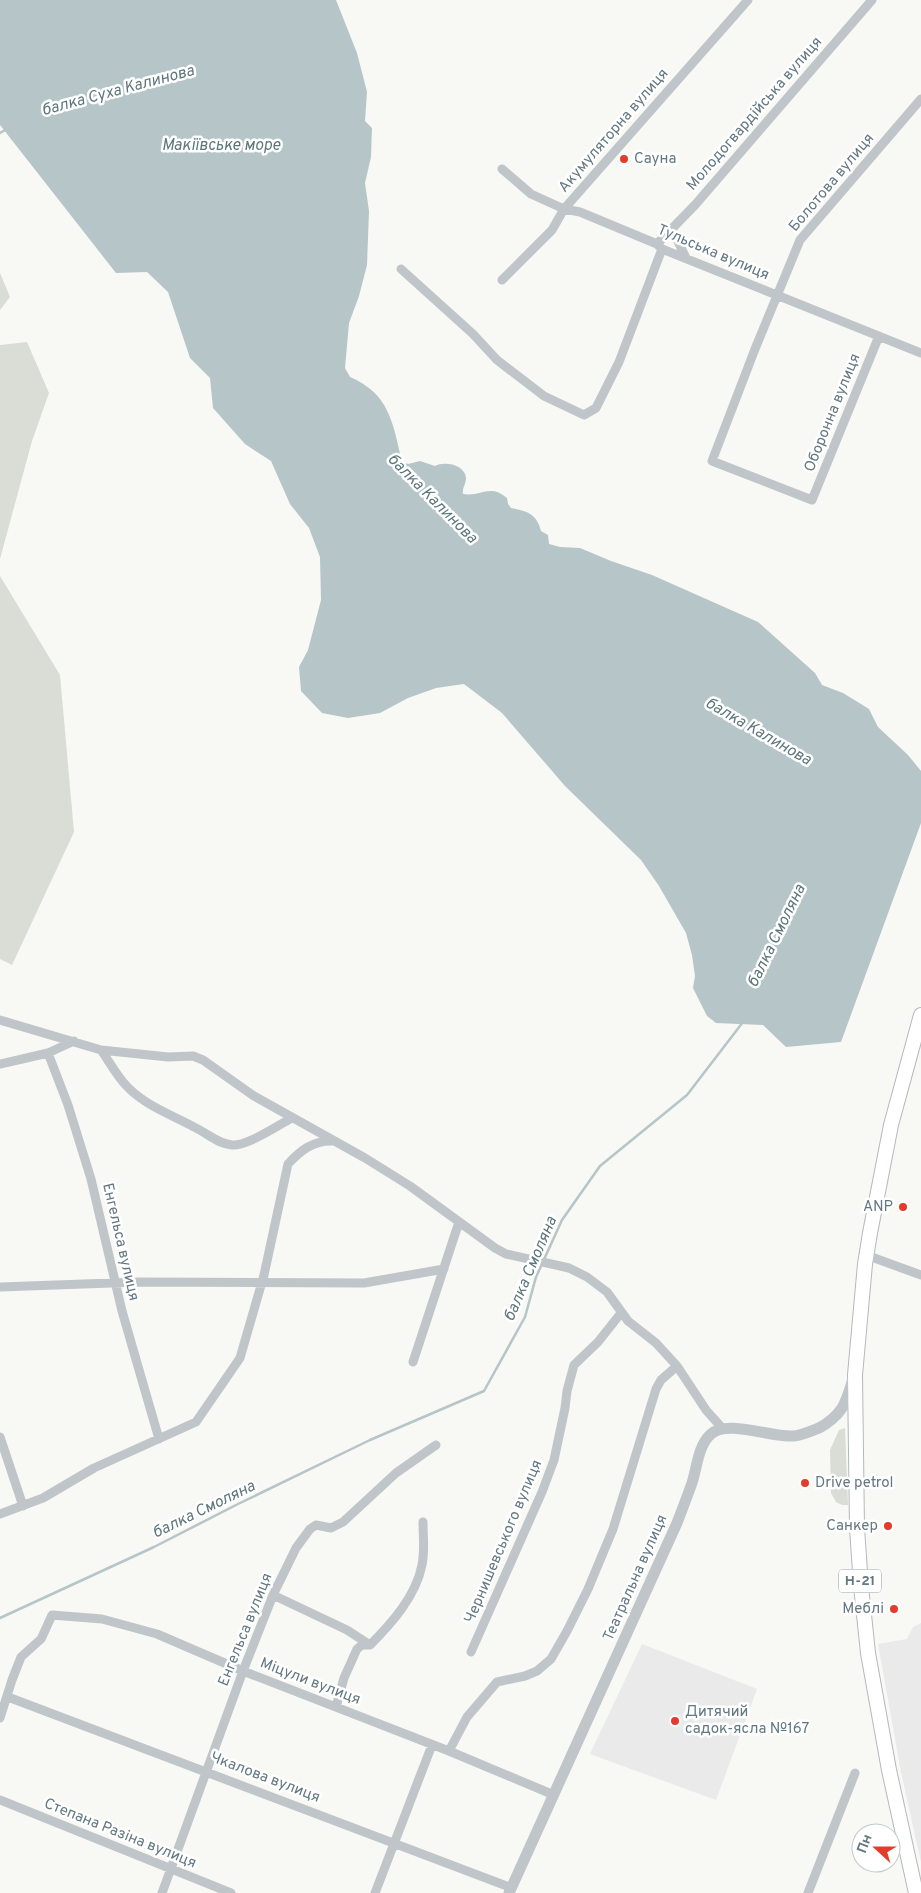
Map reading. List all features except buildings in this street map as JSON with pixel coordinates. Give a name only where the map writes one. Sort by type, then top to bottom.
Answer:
[{"type":"main road","name":"Н-21","points":[[916,1893],[889,1770],[868,1653],[857,1528],[855,1375],[866,1255],[891,1125],[921,1015]]},
{"type":"street","name":"Акумуляторна вулиця","points":[[502,280],[552,230],[564,209],[748,0]]},
{"type":"street","name":"Молодогвардійська вулиця","points":[[401,269],[472,334],[497,360],[544,396],[584,415],[596,408],[619,362],[660,246],[672,229],[872,0]]},
{"type":"street","name":"Болотова вулиця","points":[[812,500],[712,461],[800,240],[921,99]]},
{"type":"street","name":"Тульська вулиця","points":[[502,169],[531,194],[564,209],[580,212],[686,258],[921,353]]},
{"type":"street","points":[[672,229],[686,258]]},
{"type":"street","name":"Оборонна вулиця","points":[[812,500],[879,336]]},
{"type":"street","points":[[0,1020],[101,1050],[168,1057],[193,1056],[203,1060],[254,1096],[410,1186],[501,1252],[553,1263],[587,1277],[607,1292],[628,1321],[656,1343],[677,1366],[706,1410],[723,1429],[730,1428],[794,1436],[807,1433],[826,1424],[842,1408],[855,1375]]},
{"type":"street","points":[[0,1064],[48,1053],[74,1041]]},
{"type":"street","points":[[101,1050],[123,1082],[137,1094],[162,1112],[196,1128],[210,1137],[224,1142],[233,1145],[244,1143],[292,1118]]},
{"type":"street","name":"Енгельса вулиця","points":[[48,1053],[68,1105],[91,1179],[122,1311],[159,1439]]},
{"type":"street","points":[[0,1514],[43,1498],[94,1468],[196,1422],[240,1358],[261,1283],[288,1164],[298,1153],[311,1144],[333,1141]]},
{"type":"street","points":[[413,1362],[459,1222]]},
{"type":"street","points":[[866,1255],[921,1275]]},
{"type":"street","points":[[0,1287],[115,1283],[364,1283],[444,1269]]},
{"type":"street","name":"Чернишевського вулиця","points":[[472,1652],[542,1492],[554,1460],[574,1365],[598,1342],[622,1313]]},
{"type":"street","points":[[449,1751],[467,1717],[497,1682],[525,1676],[537,1671],[551,1658],[563,1638],[588,1589],[613,1529],[656,1389],[661,1380],[677,1366]]},
{"type":"street","name":"Театральна вулиця","points":[[510,1890],[677,1523],[702,1449],[711,1434],[723,1429]]},
{"type":"street","points":[[0,1437],[23,1506]]},
{"type":"street","name":"Енгельса вулиця","points":[[162,1893],[243,1671],[273,1595],[296,1548],[310,1529],[316,1525],[331,1528],[343,1522],[396,1473],[436,1445]]},
{"type":"street","points":[[336,1707],[344,1678],[357,1648],[370,1645],[403,1607],[415,1588],[423,1562],[423,1522]]},
{"type":"street","points":[[273,1595],[347,1630],[370,1645]]},
{"type":"street","name":"Міцули вулиця","points":[[8,1696],[21,1657],[41,1639],[52,1616],[102,1619],[157,1634],[243,1671],[449,1751],[554,1795]]},
{"type":"street","points":[[0,1718],[8,1696]]},
{"type":"street","name":"Чкалова вулиця","points":[[8,1696],[394,1842],[510,1890]]},
{"type":"street","points":[[374,1893],[432,1745]]},
{"type":"street","points":[[808,1893],[855,1773]]},
{"type":"street","name":"Степана Разіна вулиця","points":[[0,1800],[231,1893]]},
{"type":"shaded area","points":[[0,273],[10,297],[0,310]]},
{"type":"shaded area","points":[[27,342],[49,393],[32,441],[0,559],[0,345]]},
{"type":"shaded area","points":[[0,576],[60,675],[74,832],[12,965],[0,959]]},
{"type":"shaded area","points":[[845,1428],[848,1505],[842,1505],[836,1502],[831,1493],[830,1450],[839,1430]]},
{"type":"shaded area","points":[[921,1623],[921,1862],[901,1772],[878,1644],[907,1639],[913,1627]]},
{"type":"shaded area","name":"Дитячий садок-ясла №167","points":[[642,1644],[757,1689],[716,1800],[590,1754]]},
{"type":"water","name":"Макіївське море","points":[[0,0],[336,0],[357,53],[367,92],[365,121],[372,128],[371,157],[365,183],[369,211],[367,265],[359,296],[349,323],[345,368],[350,377],[374,392],[382,401],[396,435],[402,462],[408,464],[420,461],[435,466],[444,464],[454,465],[465,473],[463,494],[495,491],[501,494],[507,498],[511,508],[522,510],[534,517],[541,531],[548,535],[549,544],[560,547],[580,548],[652,575],[758,622],[815,673],[822,685],[843,693],[869,709],[878,727],[908,755],[921,771],[921,823],[841,1042],[786,1047],[763,1025],[716,1023],[707,1016],[693,988],[695,976],[686,933],[659,886],[641,860],[565,786],[502,713],[464,684],[436,688],[408,698],[380,713],[348,718],[322,713],[301,691],[299,667],[308,650],[321,600],[320,557],[309,528],[290,504],[271,461],[245,444],[213,408],[210,378],[190,358],[168,292],[147,272],[116,273],[0,125]]},
{"type":"waterway","name":"балка Суха Калинова","points":[[0,133],[7,129]]},
{"type":"waterway","name":"балка Смоляна","points":[[0,1618],[154,1547],[370,1440],[484,1391],[525,1317],[536,1277],[562,1220],[600,1166],[687,1095],[743,1022]]},
{"type":"place","name":"Сауна","points":[[624,159]]},
{"type":"place","name":"ANP","points":[[903,1207]]},
{"type":"place","name":"Drive petrol","points":[[805,1483]]},
{"type":"place","name":"Санкер","points":[[888,1526]]},
{"type":"place","name":"Меблі","points":[[894,1609]]},
{"type":"place","name":"Дитячий садок-ясла №167","points":[[675,1721]]},
{"type":"water label","name":"балка Калинова","points":[[432,499]]},
{"type":"water label","name":"балка Калинова","points":[[758,732]]}]
